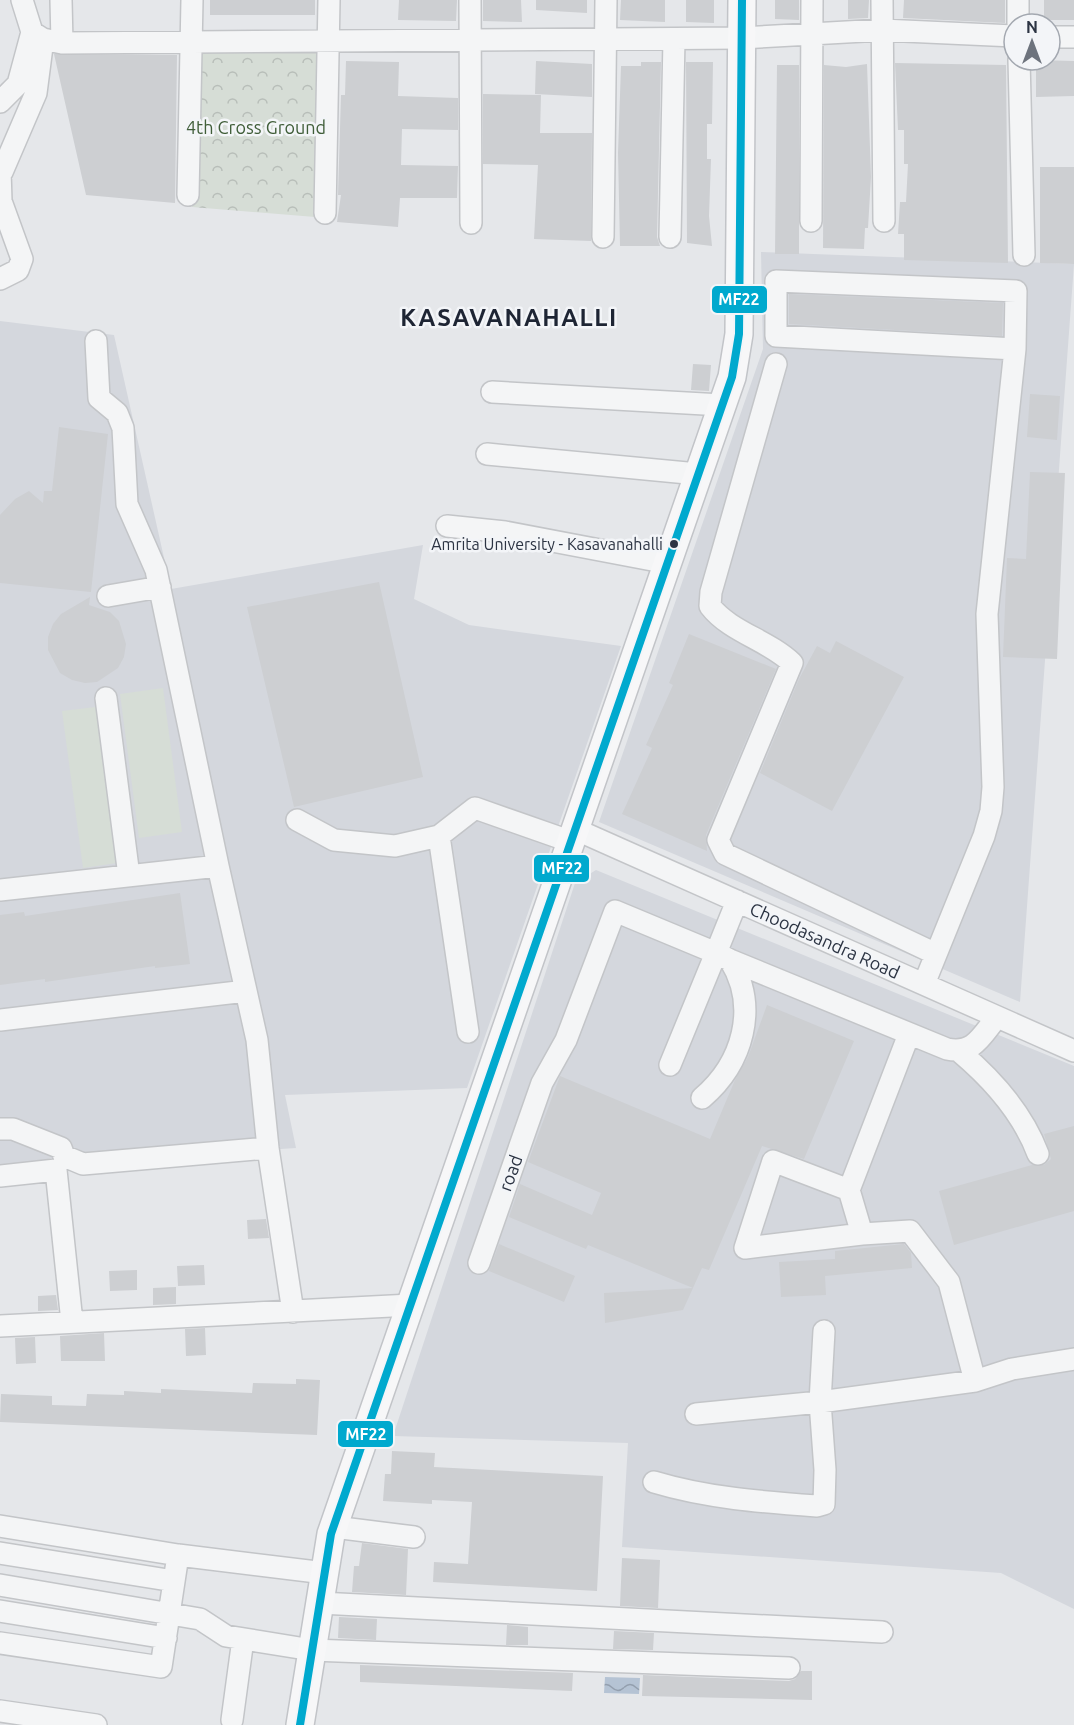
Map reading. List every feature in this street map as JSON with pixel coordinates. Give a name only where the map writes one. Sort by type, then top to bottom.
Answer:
[{"type":"main road","points":[[300,1725],[334,1527],[732,377],[739,334],[742,0]]},
{"type":"street","points":[[0,279],[18,270],[22,259],[1,201],[1,171],[36,93],[46,38],[22,0]]},
{"type":"street","points":[[0,102],[18,84],[46,38],[61,0]]},
{"type":"street","points":[[188,195],[192,0]]},
{"type":"street","points":[[325,213],[329,0]]},
{"type":"street","points":[[470,0],[471,223]]},
{"type":"street","points":[[603,237],[606,0]]},
{"type":"street","points":[[812,0],[812,221]]},
{"type":"street","points":[[882,0],[884,221]]},
{"type":"street","points":[[46,38],[191,42],[674,39],[741,38],[882,30],[1002,35]]},
{"type":"street","points":[[670,237],[674,39]]},
{"type":"street","points":[[1019,72],[1024,255]]},
{"type":"street","points":[[924,984],[984,836],[991,811],[993,787],[987,614],[1015,349],[1016,291],[776,281],[776,336],[1015,349]]},
{"type":"street","points":[[96,340],[99,398],[112,409],[120,420],[126,504],[149,550],[160,587],[257,1040],[268,1148],[293,1312]]},
{"type":"street","points":[[776,364],[711,592],[710,606],[717,616],[782,652],[792,663],[718,840],[725,854],[936,954]]},
{"type":"street","points":[[492,392],[722,405]]},
{"type":"street","points":[[487,454],[698,474]]},
{"type":"street","points":[[447,526],[505,532],[668,563]]},
{"type":"street","points":[[108,596],[160,587]]},
{"type":"street","points":[[106,698],[129,876]]},
{"type":"street","name":"Choodasandra Road","points":[[439,836],[475,808],[575,836],[737,901],[1074,1051]]},
{"type":"street","points":[[297,820],[334,840],[395,846],[439,836],[468,1032]]},
{"type":"street","points":[[0,890],[218,866]]},
{"type":"street","points":[[670,1065],[723,956],[737,901]]},
{"type":"street","name":"road","points":[[478,1263],[542,1083],[566,1040],[615,911],[723,956]]},
{"type":"street","points":[[723,956],[909,1034],[960,1052],[992,1081],[1006,1099],[1033,1139],[1038,1154]]},
{"type":"street","points":[[702,1098],[713,1088],[733,1059],[745,1020],[745,995],[723,956]]},
{"type":"street","points":[[0,1020],[246,991]]},
{"type":"street","points":[[960,1052],[972,1047],[997,1017]]},
{"type":"street","points":[[862,1234],[849,1190],[909,1034]]},
{"type":"street","points":[[0,1129],[13,1129],[61,1148],[64,1156],[83,1164],[268,1148]]},
{"type":"street","points":[[849,1190],[773,1161],[745,1248],[862,1234],[910,1231],[949,1282],[975,1381]]},
{"type":"street","points":[[0,1176],[56,1170],[72,1322]]},
{"type":"street","points":[[0,1326],[411,1305]]},
{"type":"street","points":[[654,1482],[683,1490],[756,1502],[817,1506],[824,1504],[825,1470],[820,1402],[824,1331]]},
{"type":"street","points":[[696,1414],[820,1402],[975,1381],[1012,1369],[1074,1359]]},
{"type":"street","points":[[0,1526],[178,1555],[325,1573]]},
{"type":"street","points":[[334,1527],[414,1537]]},
{"type":"street","points":[[31,1648],[46,1534]]},
{"type":"street","points":[[96,1657],[112,1544]]},
{"type":"street","points":[[0,1553],[174,1581]]},
{"type":"street","points":[[0,1643],[161,1667],[178,1555]]},
{"type":"street","points":[[0,1585],[200,1619],[226,1636],[312,1650],[789,1668]]},
{"type":"street","points":[[320,1603],[882,1632]]},
{"type":"street","points":[[0,1611],[166,1638]]},
{"type":"street","points":[[232,1720],[243,1639]]},
{"type":"street","points":[[0,1711],[96,1725]]},
{"type":"shaded area","points":[[761,252],[1074,264],[1020,1002],[599,822],[763,349]]},
{"type":"shaded area","points":[[0,321],[114,335],[171,589],[423,545],[414,599],[469,625],[621,646],[467,1088],[285,1095],[296,1148],[0,1167]]},
{"type":"shaded area","points":[[596,870],[1074,1066],[1074,1609],[1001,1573],[622,1547],[628,1443],[393,1436],[575,883]]},
{"type":"green space","name":"4th Cross Ground","points":[[196,46],[321,47],[315,217],[192,207]]},
{"type":"green space","points":[[163,688],[182,832],[139,838],[120,694]]},
{"type":"green space","points":[[104,706],[124,862],[83,868],[62,711]]},
{"type":"water","points":[[605,1677],[640,1678],[639,1694],[604,1693]]},
{"type":"building","points":[[210,0],[315,0],[315,15],[210,15]]},
{"type":"building","points":[[399,0],[457,0],[456,21],[398,20]]},
{"type":"building","points":[[483,0],[521,0],[522,22],[483,21]]},
{"type":"building","points":[[536,0],[587,0],[587,13],[536,10]]},
{"type":"building","points":[[621,0],[665,0],[665,22],[620,20]]},
{"type":"building","points":[[686,0],[714,0],[714,23],[686,22]]},
{"type":"building","points":[[775,0],[799,0],[799,20],[775,19]]},
{"type":"building","points":[[848,0],[869,0],[868,18],[848,19]]},
{"type":"building","points":[[904,0],[1005,0],[1002,23],[903,18]]},
{"type":"building","points":[[1044,0],[1074,0],[1074,20],[1062,20],[1062,12],[1044,12]]},
{"type":"building","points":[[54,54],[177,55],[175,203],[86,195]]},
{"type":"building","points":[[346,61],[399,62],[398,96],[458,98],[458,130],[402,129],[401,165],[458,166],[457,198],[400,198],[398,227],[337,222],[341,195],[338,195],[341,95],[345,95]]},
{"type":"building","points":[[536,61],[592,64],[592,97],[535,94]]},
{"type":"building","points":[[1062,61],[1074,61],[1074,96],[1036,97],[1036,72],[1062,72]]},
{"type":"building","points":[[641,62],[661,62],[657,237],[660,246],[620,246],[618,153],[621,66],[641,66]]},
{"type":"building","points":[[686,62],[713,62],[712,124],[707,124],[707,159],[711,159],[709,216],[712,246],[687,243]]},
{"type":"building","points":[[895,63],[1002,65],[1002,72],[1006,72],[1008,263],[904,260],[904,234],[898,234],[900,202],[906,202],[908,164],[904,164],[904,130],[898,130]]},
{"type":"building","points":[[867,64],[871,177],[868,228],[865,228],[864,249],[823,248],[824,65],[846,67]]},
{"type":"building","points":[[777,65],[799,65],[799,254],[775,254]]},
{"type":"building","points":[[483,94],[541,95],[540,133],[592,133],[591,241],[534,239],[538,165],[483,164]]},
{"type":"building","points":[[1040,167],[1074,167],[1074,264],[1040,263]]},
{"type":"building","points":[[789,294],[1003,303],[1002,336],[789,324]]},
{"type":"building","points":[[693,364],[711,365],[709,391],[691,390]]},
{"type":"building","points":[[1030,394],[1060,396],[1057,440],[1027,437]]},
{"type":"building","points":[[59,427],[108,434],[91,592],[0,583],[0,515],[15,499],[29,491],[43,503],[44,491],[52,491]]},
{"type":"building","points":[[1030,472],[1065,473],[1057,659],[1003,657],[1007,558],[1026,559]]},
{"type":"building","points":[[379,582],[423,777],[294,807],[247,607]]},
{"type":"building","points":[[90,597],[89,605],[110,612],[119,621],[126,644],[124,657],[118,668],[97,682],[85,683],[72,680],[60,673],[48,650],[48,637],[53,624],[61,614]]},
{"type":"building","points":[[689,634],[776,669],[706,835],[707,851],[622,814],[652,748],[646,745],[673,685],[669,683]]},
{"type":"building","points":[[836,641],[904,677],[832,811],[760,773],[799,679],[817,646],[830,653]]},
{"type":"building","points":[[180,893],[190,964],[155,968],[155,966],[45,982],[45,979],[0,985],[0,915],[24,912],[25,916]]},
{"type":"building","points":[[767,1005],[854,1041],[804,1159],[762,1146],[709,1270],[702,1268],[693,1288],[588,1245],[586,1249],[509,1217],[520,1184],[592,1215],[601,1193],[528,1162],[560,1076],[710,1139],[735,1080],[748,1057]]},
{"type":"building","points":[[1074,1126],[1074,1211],[954,1245],[939,1191],[1032,1165],[1044,1165],[1051,1159],[1044,1134]]},
{"type":"building","points":[[266,1219],[269,1238],[248,1239],[247,1220]]},
{"type":"building","points":[[499,1244],[575,1276],[564,1302],[489,1271]]},
{"type":"building","points":[[904,1244],[911,1253],[912,1268],[825,1276],[826,1295],[781,1297],[779,1262],[835,1259],[835,1251]]},
{"type":"building","points":[[204,1265],[205,1285],[178,1286],[177,1266]]},
{"type":"building","points":[[137,1270],[137,1290],[110,1291],[109,1271]]},
{"type":"building","points":[[176,1287],[176,1304],[153,1305],[153,1288]]},
{"type":"building","points":[[693,1288],[683,1310],[605,1323],[604,1293]]},
{"type":"building","points":[[56,1295],[58,1310],[38,1311],[38,1296]]},
{"type":"building","points":[[205,1328],[206,1355],[186,1356],[185,1329]]},
{"type":"building","points":[[104,1333],[105,1361],[61,1361],[60,1336]]},
{"type":"building","points":[[35,1337],[36,1363],[16,1364],[15,1338]]},
{"type":"building","points":[[296,1379],[320,1380],[317,1435],[0,1422],[1,1394],[52,1396],[52,1405],[86,1406],[87,1394],[124,1395],[124,1391],[161,1393],[161,1389],[252,1393],[253,1383],[296,1384]]},
{"type":"building","points":[[392,1451],[435,1453],[434,1467],[603,1476],[597,1591],[433,1582],[434,1562],[468,1564],[472,1502],[432,1500],[432,1504],[383,1501],[385,1474],[391,1474]]},
{"type":"building","points":[[362,1543],[408,1549],[406,1595],[352,1592],[354,1566],[359,1566]]},
{"type":"building","points":[[622,1558],[660,1560],[658,1608],[620,1606]]},
{"type":"building","points":[[339,1617],[377,1619],[376,1640],[338,1638]]},
{"type":"building","points":[[507,1625],[528,1627],[528,1645],[506,1645]]},
{"type":"building","points":[[614,1631],[654,1633],[653,1650],[613,1649]]},
{"type":"building","points":[[360,1665],[573,1673],[572,1691],[360,1682]]},
{"type":"building","points":[[801,1671],[812,1671],[812,1700],[642,1696],[643,1675],[789,1681],[795,1679]]},
{"type":"transit line","name":"MF22","points":[[300,1725],[331,1534],[732,377],[739,334],[742,0]]},
{"type":"place","name":"Amrita University - Kasavanahalli","points":[[674,544]]},
{"type":"district","name":"KASAVANAHALLI","points":[[509,317]]}]
